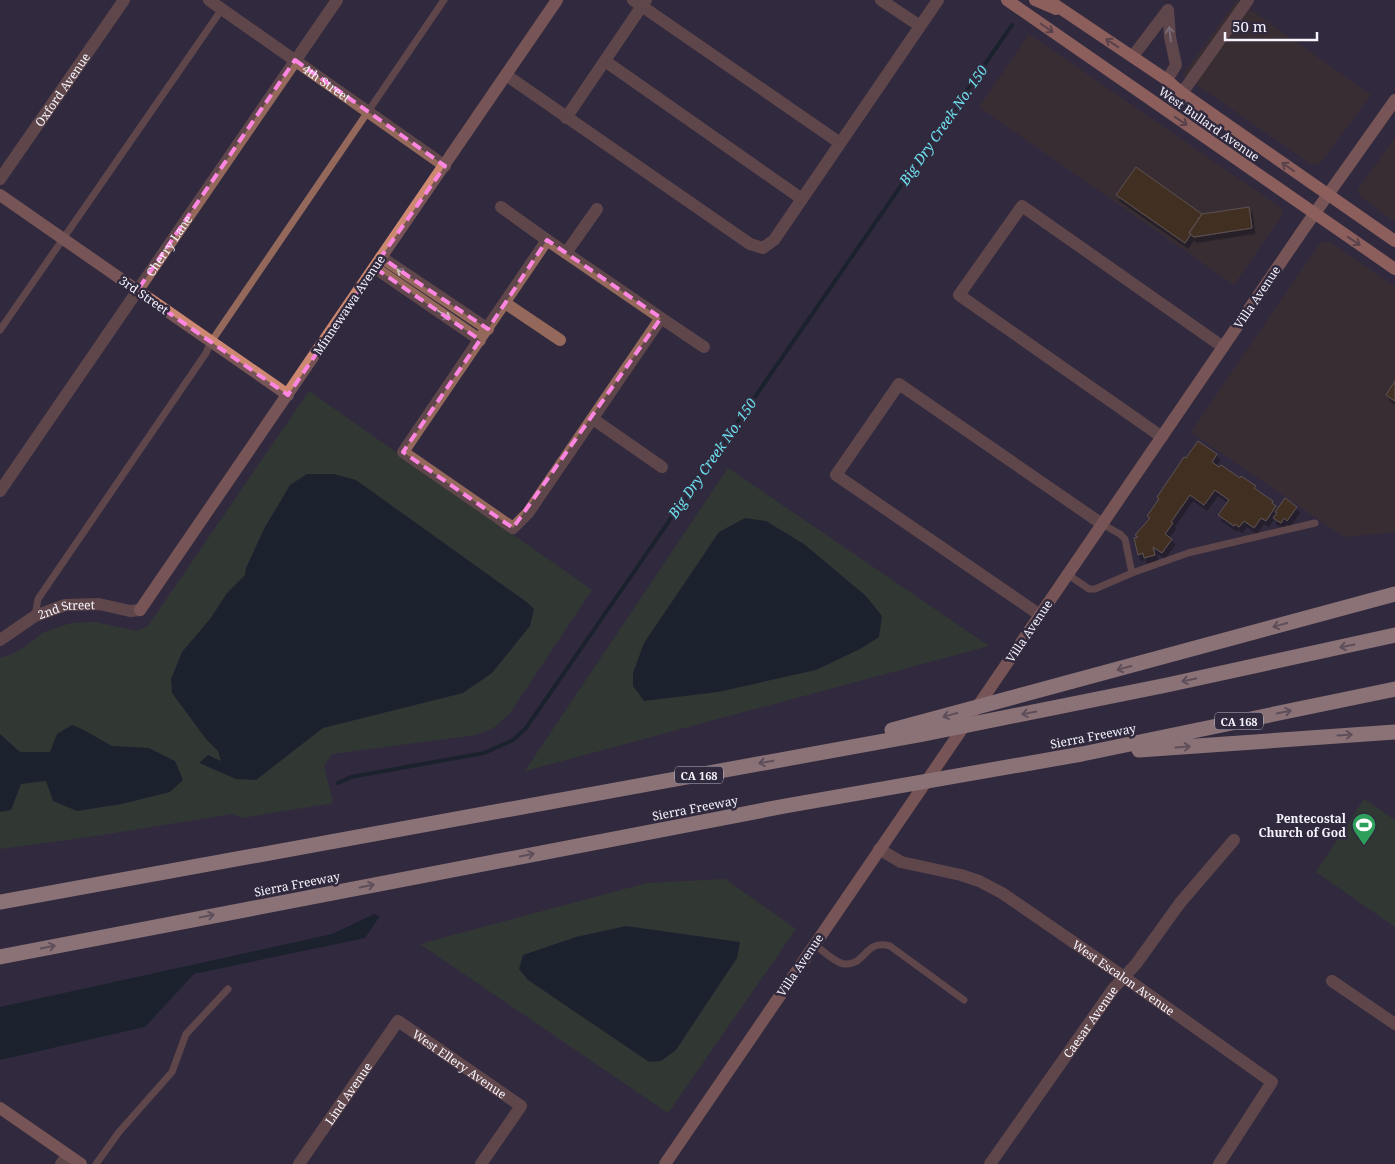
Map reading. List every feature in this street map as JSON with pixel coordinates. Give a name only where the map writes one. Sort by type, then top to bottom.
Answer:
[{"type":"highway","points":[[790,758],[1395,594]]},
{"type":"highway","name":"CA 168","points":[[0,902],[923,734],[1157,687],[1395,636]]},
{"type":"highway","name":"Sierra Freeway","points":[[0,957],[785,806],[1082,754],[1395,688]]},
{"type":"highway","points":[[1082,754],[1395,732]]},
{"type":"main road","name":"Minnewawa Avenue","points":[[140,610],[557,0]]},
{"type":"main road","name":"West Bullard Avenue","points":[[1007,0],[1395,269]]},
{"type":"main road","points":[[1035,0],[1072,16]]},
{"type":"main road","name":"West Bullard Avenue","points":[[1048,0],[1133,56],[1182,93],[1395,241]]},
{"type":"main road","name":"Villa Avenue","points":[[665,1164],[1067,574],[1314,214],[1395,100]]},
{"type":"main road","name":"3rd Street","points":[[0,195],[288,395]]},
{"type":"main road","points":[[0,1108],[64,1159],[81,1164]]},
{"type":"street","name":"Oxford Avenue","points":[[0,179],[124,0]]},
{"type":"street","name":"4th Street","points":[[209,0],[445,166]]},
{"type":"street","name":"Cherry Lane","points":[[0,491],[337,0]]},
{"type":"street","points":[[881,0],[920,26]]},
{"type":"street","points":[[506,75],[750,244],[763,248],[774,240],[938,0]]},
{"type":"street","points":[[1182,93],[1248,0]]},
{"type":"street","points":[[566,118],[605,61],[641,2],[840,143]]},
{"type":"street","points":[[1133,56],[1172,5]]},
{"type":"street","points":[[1167,80],[1176,64],[1170,37],[1172,5]]},
{"type":"street","points":[[605,61],[802,199]]},
{"type":"street","points":[[1162,437],[960,295],[1022,206],[1224,347]]},
{"type":"street","points":[[501,207],[704,347]]},
{"type":"street","points":[[566,253],[597,209]]},
{"type":"street","points":[[547,240],[403,452],[514,528],[528,513],[662,318]]},
{"type":"street","points":[[378,262],[429,297],[480,340]]},
{"type":"street","points":[[429,297],[488,329]]},
{"type":"street","points":[[505,303],[560,340]]},
{"type":"street","points":[[1040,615],[836,475],[899,384],[1102,524]]},
{"type":"street","points":[[593,418],[662,467]]},
{"type":"street","name":"2nd Street","points":[[0,640],[35,616],[65,606],[99,604],[130,611],[140,610]]},
{"type":"street","name":"Caesar Avenue","points":[[990,1164],[1113,989],[1136,964],[1180,903],[1234,840]]},
{"type":"street","name":"West Escalon Avenue","points":[[880,848],[901,862],[961,875],[979,881],[1002,894],[1124,977],[1272,1082],[1219,1164]]},
{"type":"street","points":[[1332,981],[1395,1024]]},
{"type":"street","name":"West Ellery Avenue","points":[[398,1021],[520,1106],[481,1164]]},
{"type":"street","name":"Lind Avenue","points":[[299,1164],[398,1021]]},
{"type":"lane","points":[[35,616],[38,599],[444,0]]},
{"type":"lane","points":[[0,330],[222,9]]},
{"type":"lane","points":[[1067,574],[1089,589],[1095,589],[1132,573],[1188,554],[1315,523]]},
{"type":"lane","points":[[1102,524],[1120,534],[1125,540],[1132,573]]},
{"type":"lane","points":[[814,944],[844,964],[858,960],[872,947],[890,946],[964,1000]]},
{"type":"lane","points":[[96,1164],[119,1132],[172,1072],[186,1034],[228,989]]},
{"type":"highlighted area","points":[[295,60],[445,166],[381,257],[488,329],[547,240],[661,318],[513,528],[403,452],[480,340],[375,268],[288,395],[137,291]]},
{"type":"shaded area","points":[[1237,0],[1371,95],[1320,163],[1312,165],[1183,75]]},
{"type":"shaded area","points":[[1029,34],[1281,208],[1283,214],[1234,285],[979,107]]},
{"type":"shaded area","points":[[1395,138],[1395,222],[1360,196],[1358,189]]},
{"type":"shaded area","points":[[1330,242],[1395,287],[1395,532],[1344,537],[1191,432],[1320,243]]},
{"type":"shaded area","points":[[307,474],[334,474],[356,480],[534,609],[530,626],[492,673],[463,693],[323,728],[256,780],[236,779],[199,763],[208,755],[221,761],[218,751],[206,739],[172,693],[171,679],[182,652],[210,619],[227,593],[245,575],[246,568],[265,527],[290,485]]},
{"type":"shaded area","points":[[745,518],[766,521],[804,544],[866,596],[882,616],[879,637],[860,649],[816,670],[718,692],[644,701],[633,686],[633,673],[644,643],[719,532]]},
{"type":"shaded area","points":[[72,725],[112,746],[149,748],[175,761],[183,780],[170,792],[122,804],[77,811],[53,801],[46,781],[21,784],[11,810],[0,812],[0,734],[20,752],[50,752],[57,734]]},
{"type":"shaded area","points":[[374,914],[380,916],[365,938],[194,974],[145,1027],[0,1060],[0,1007],[332,934]]},
{"type":"shaded area","points":[[626,926],[740,942],[737,958],[676,1050],[661,1061],[649,1062],[528,980],[519,969],[523,955],[576,937]]},
{"type":"green space","points":[[309,391],[592,590],[510,713],[495,727],[476,735],[332,754],[324,766],[333,803],[242,818],[232,814],[0,849],[0,658],[20,650],[44,632],[71,623],[95,622],[137,631],[148,626]]},
{"type":"green space","points":[[728,468],[989,646],[525,771]]},
{"type":"green space","name":"Pentecostal Church of God","points":[[1364,799],[1395,820],[1395,927],[1316,872]]},
{"type":"green space","points":[[725,879],[796,929],[668,1113],[420,944],[647,883]]},
{"type":"building","points":[[1136,167],[1202,214],[1189,233],[1191,234],[1185,243],[1116,195]]},
{"type":"building","points":[[1249,207],[1252,228],[1194,237],[1189,233],[1202,214]]},
{"type":"building","points":[[1395,381],[1395,401],[1386,395]]},
{"type":"building","points":[[1198,441],[1217,454],[1212,462],[1219,467],[1221,465],[1256,486],[1254,488],[1273,501],[1272,503],[1276,506],[1266,521],[1261,518],[1254,528],[1244,521],[1239,527],[1235,524],[1234,526],[1218,515],[1229,500],[1215,490],[1204,505],[1190,495],[1165,534],[1172,539],[1162,553],[1153,547],[1155,555],[1144,558],[1143,553],[1138,555],[1134,538],[1138,537],[1135,535],[1150,518],[1147,516],[1159,499],[1157,497],[1184,457],[1186,458]]},
{"type":"building","points":[[1285,498],[1297,507],[1287,521],[1284,518],[1281,523],[1273,518]]},
{"type":"waterway","name":"Big Dry Creek No. 150","points":[[338,783],[351,777],[484,753],[513,740],[526,728],[1012,25]]},
{"type":"place","name":"Pentecostal Church of God","points":[[1364,846]]}]
